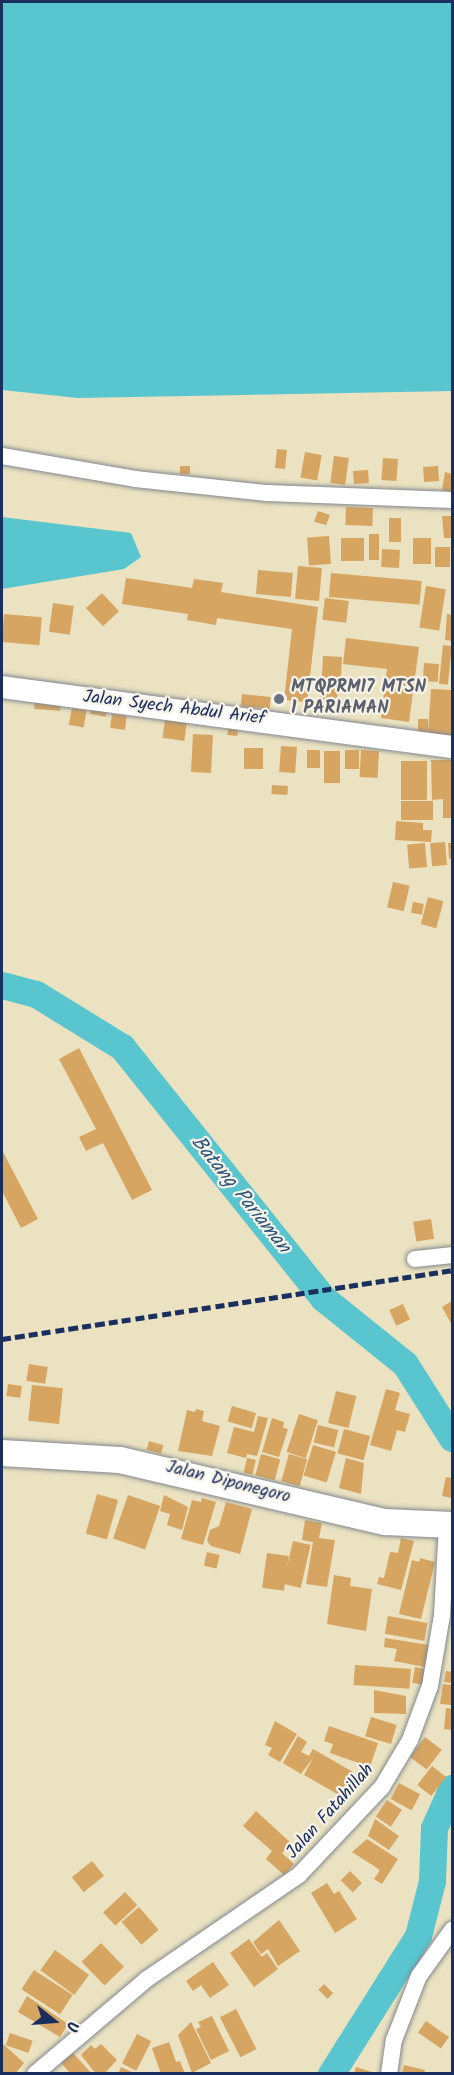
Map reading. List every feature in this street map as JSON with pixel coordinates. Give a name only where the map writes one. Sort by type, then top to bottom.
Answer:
[{"type":"main road","name":"Jalan Diponegoro","points":[[2,1453],[82,1457],[158,1466],[385,1522],[450,1525]]},
{"type":"street","points":[[2,456],[135,478],[267,493],[453,500]]},
{"type":"street","name":"Jalan Syech Abdul Arief","points":[[2,687],[453,747]]},
{"type":"street","points":[[415,1259],[453,1255]]},
{"type":"street","name":"Jalan Fatahillah","points":[[35,2073],[147,1979],[299,1875],[382,1787],[410,1740],[430,1686],[442,1616],[450,1525]]},
{"type":"street","points":[[389,2073],[394,2040],[419,1976],[453,1930]]},
{"type":"water","points":[[2,2],[452,2],[452,391],[78,398],[2,390]]},
{"type":"water","points":[[2,517],[131,533],[141,557],[124,569],[2,589]]},
{"type":"building","points":[[277,449],[287,450],[285,469],[275,468]]},
{"type":"building","points":[[305,452],[322,455],[317,481],[300,478]]},
{"type":"building","points":[[334,456],[349,458],[345,485],[330,483]]},
{"type":"building","points":[[383,458],[398,459],[396,481],[381,480]]},
{"type":"building","points":[[180,466],[190,466],[190,474],[180,474]]},
{"type":"building","points":[[438,466],[439,481],[424,482],[423,467]]},
{"type":"building","points":[[368,470],[369,483],[354,484],[353,471]]},
{"type":"building","points":[[445,472],[452,474],[452,492],[442,490]]},
{"type":"building","points":[[346,507],[373,508],[372,526],[345,525]]},
{"type":"building","points":[[318,511],[330,515],[326,525],[314,522]]},
{"type":"building","points":[[442,516],[452,516],[452,538],[444,538]]},
{"type":"building","points":[[389,518],[401,518],[401,542],[389,542]]},
{"type":"building","points":[[369,534],[379,534],[379,560],[369,560]]},
{"type":"building","points":[[329,536],[331,564],[309,565],[307,538]]},
{"type":"building","points":[[341,538],[364,538],[364,561],[341,561]]},
{"type":"building","points":[[413,538],[431,538],[431,564],[413,564]]},
{"type":"building","points":[[435,547],[450,547],[450,567],[435,567]]},
{"type":"building","points":[[382,549],[400,550],[399,568],[381,567]]},
{"type":"building","points":[[298,566],[322,568],[319,601],[295,599]]},
{"type":"building","points":[[258,570],[293,573],[291,597],[256,594]]},
{"type":"building","points":[[331,573],[422,581],[420,605],[329,597]]},
{"type":"building","points":[[126,578],[192,588],[194,579],[223,583],[221,592],[318,607],[307,702],[284,700],[292,629],[217,618],[216,625],[187,620],[188,614],[122,604]]},
{"type":"building","points":[[426,586],[446,589],[439,631],[419,627]]},
{"type":"building","points":[[102,593],[119,611],[103,626],[86,608]]},
{"type":"building","points":[[325,598],[349,601],[346,623],[322,620]]},
{"type":"building","points":[[53,603],[74,606],[70,635],[49,632]]},
{"type":"building","points":[[4,614],[42,617],[39,645],[2,642]]},
{"type":"building","points":[[447,614],[452,615],[452,641],[445,640]]},
{"type":"building","points":[[346,638],[419,647],[409,722],[381,718],[387,669],[343,664]]},
{"type":"building","points":[[443,645],[452,646],[448,685],[439,684]]},
{"type":"building","points":[[323,656],[342,657],[341,679],[322,678]]},
{"type":"building","points":[[424,663],[439,664],[438,682],[423,681]]},
{"type":"building","points":[[321,683],[338,684],[337,703],[320,702]]},
{"type":"building","points":[[431,689],[452,690],[452,735],[428,733]]},
{"type":"building","points":[[242,694],[271,697],[270,709],[241,706]]},
{"type":"building","points":[[35,696],[61,698],[60,711],[34,709]]},
{"type":"building","points":[[92,703],[108,706],[106,717],[90,714]]},
{"type":"building","points":[[72,708],[87,711],[83,728],[69,725]]},
{"type":"building","points":[[112,714],[127,716],[125,730],[110,728]]},
{"type":"building","points":[[418,719],[428,719],[428,737],[418,737]]},
{"type":"building","points":[[165,720],[187,723],[184,741],[162,738]]},
{"type":"building","points":[[229,720],[239,721],[237,736],[227,735]]},
{"type":"building","points":[[193,734],[213,735],[211,773],[191,772]]},
{"type":"building","points":[[281,746],[297,747],[295,773],[279,772]]},
{"type":"building","points":[[244,748],[263,748],[263,769],[244,769]]},
{"type":"building","points":[[307,750],[320,750],[320,768],[307,768]]},
{"type":"building","points":[[345,750],[359,750],[359,769],[345,769]]},
{"type":"building","points":[[361,750],[379,751],[378,778],[360,777]]},
{"type":"building","points":[[324,751],[340,751],[340,783],[324,783]]},
{"type":"building","points":[[431,760],[452,760],[452,818],[443,818],[443,799],[432,800]]},
{"type":"building","points":[[401,761],[427,761],[427,800],[401,800]]},
{"type":"building","points":[[272,785],[288,786],[287,795],[271,794]]},
{"type":"building","points":[[401,801],[433,801],[433,820],[401,820]]},
{"type":"building","points":[[396,821],[423,823],[423,830],[432,830],[431,842],[395,840]]},
{"type":"building","points":[[445,842],[447,865],[432,866],[430,843]]},
{"type":"building","points":[[425,843],[427,867],[409,868],[407,845]]},
{"type":"building","points":[[448,843],[452,843],[452,858],[449,859]]},
{"type":"building","points":[[393,882],[410,886],[404,911],[387,907]]},
{"type":"building","points":[[428,897],[443,901],[436,928],[421,924]]},
{"type":"building","points":[[413,902],[424,904],[422,915],[411,913]]},
{"type":"building","points":[[79,1048],[152,1190],[132,1200],[103,1143],[86,1151],[79,1137],[96,1129],[59,1059]]},
{"type":"building","points":[[2,1150],[38,1219],[21,1228],[2,1191]]},
{"type":"building","points":[[431,1219],[434,1239],[416,1242],[413,1222]]},
{"type":"building","points":[[452,1301],[452,1325],[442,1307]]},
{"type":"building","points":[[403,1304],[410,1320],[396,1326],[389,1310]]},
{"type":"building","points":[[29,1364],[48,1367],[45,1384],[26,1381]]},
{"type":"building","points":[[8,1384],[22,1386],[20,1398],[6,1396]]},
{"type":"building","points":[[32,1385],[63,1388],[59,1424],[28,1421]]},
{"type":"building","points":[[386,1389],[400,1393],[395,1410],[410,1414],[405,1432],[397,1430],[391,1451],[370,1445]]},
{"type":"building","points":[[336,1391],[356,1396],[348,1428],[328,1423]]},
{"type":"building","points":[[232,1406],[256,1413],[252,1428],[228,1421]]},
{"type":"building","points":[[196,1409],[204,1411],[202,1421],[220,1426],[212,1456],[178,1451],[187,1410],[195,1412]]},
{"type":"building","points":[[299,1414],[318,1420],[306,1458],[287,1452]]},
{"type":"building","points":[[258,1416],[268,1418],[257,1456],[247,1454],[246,1458],[227,1453],[234,1427],[254,1432]]},
{"type":"building","points":[[272,1418],[284,1422],[283,1428],[288,1429],[279,1457],[262,1452]]},
{"type":"building","points":[[318,1425],[338,1430],[334,1448],[314,1442]]},
{"type":"building","points":[[344,1429],[370,1436],[364,1460],[338,1453]]},
{"type":"building","points":[[149,1441],[163,1445],[161,1454],[147,1450]]},
{"type":"building","points":[[313,1445],[336,1452],[327,1483],[304,1476]]},
{"type":"building","points":[[261,1454],[280,1459],[275,1480],[255,1475]]},
{"type":"building","points":[[289,1454],[307,1459],[300,1486],[281,1481]]},
{"type":"building","points":[[247,1458],[256,1460],[252,1475],[244,1473]]},
{"type":"building","points":[[346,1458],[364,1463],[361,1494],[339,1488]]},
{"type":"building","points":[[446,1477],[452,1478],[452,1498],[442,1496]]},
{"type":"building","points":[[97,1494],[118,1500],[107,1539],[86,1533]]},
{"type":"building","points":[[128,1495],[160,1506],[145,1550],[113,1538]]},
{"type":"building","points":[[164,1495],[188,1507],[182,1530],[167,1525],[170,1514],[160,1511]]},
{"type":"building","points":[[202,1498],[216,1502],[203,1545],[181,1539],[192,1500],[201,1502]]},
{"type":"building","points":[[226,1502],[252,1509],[240,1554],[211,1546],[207,1541],[210,1530],[219,1526]]},
{"type":"building","points":[[305,1520],[322,1523],[319,1538],[335,1540],[327,1587],[306,1584],[313,1542],[302,1540]]},
{"type":"building","points":[[401,1538],[414,1541],[401,1590],[377,1584],[379,1577],[384,1578],[390,1552],[398,1553]]},
{"type":"building","points":[[293,1541],[311,1545],[301,1588],[283,1584]]},
{"type":"building","points":[[207,1552],[220,1555],[217,1569],[204,1566]]},
{"type":"building","points":[[267,1553],[289,1556],[284,1591],[262,1588]]},
{"type":"building","points":[[420,1558],[435,1562],[421,1619],[399,1614],[412,1560],[419,1562]]},
{"type":"building","points":[[334,1575],[351,1578],[350,1586],[372,1589],[366,1631],[327,1624]]},
{"type":"building","points":[[388,1616],[427,1623],[424,1641],[385,1634]]},
{"type":"building","points":[[385,1638],[429,1645],[425,1667],[394,1661],[397,1649],[384,1647]]},
{"type":"building","points":[[355,1665],[411,1669],[409,1689],[354,1685]]},
{"type":"building","points":[[415,1667],[426,1669],[423,1685],[412,1683]]},
{"type":"building","points":[[446,1671],[452,1672],[452,1683],[444,1682]]},
{"type":"building","points":[[443,1684],[452,1685],[452,1705],[440,1704]]},
{"type":"building","points":[[374,1690],[406,1696],[406,1714],[374,1713]]},
{"type":"building","points":[[446,1708],[452,1709],[452,1730],[444,1729]]},
{"type":"building","points":[[371,1717],[397,1725],[391,1744],[365,1736]]},
{"type":"building","points":[[275,1721],[297,1734],[280,1762],[268,1755],[272,1748],[265,1745]]},
{"type":"building","points":[[329,1726],[378,1743],[370,1767],[330,1753],[333,1744],[324,1741]]},
{"type":"building","points":[[298,1736],[307,1742],[301,1752],[309,1756],[313,1749],[353,1772],[339,1795],[304,1775],[313,1758],[301,1774],[283,1763]]},
{"type":"building","points":[[425,1737],[442,1750],[427,1770],[410,1757]]},
{"type":"building","points":[[432,1766],[446,1777],[431,1796],[417,1785]]},
{"type":"building","points":[[399,1783],[420,1794],[412,1810],[391,1799]]},
{"type":"building","points":[[387,1800],[402,1810],[391,1827],[376,1817]]},
{"type":"building","points":[[256,1811],[291,1843],[282,1853],[294,1864],[284,1875],[266,1859],[272,1851],[243,1826]]},
{"type":"building","points":[[375,1819],[399,1836],[389,1850],[368,1836]]},
{"type":"building","points":[[367,1839],[398,1859],[382,1884],[374,1879],[380,1870],[352,1852]]},
{"type":"building","points":[[92,1861],[104,1876],[84,1892],[72,1877]]},
{"type":"building","points":[[350,1871],[362,1883],[353,1892],[341,1880]]},
{"type":"building","points":[[327,1883],[334,1894],[339,1891],[357,1919],[335,1933],[311,1893]]},
{"type":"building","points":[[125,1892],[137,1905],[115,1926],[103,1912]]},
{"type":"building","points":[[139,1907],[159,1930],[141,1945],[122,1922]]},
{"type":"building","points":[[279,1920],[300,1951],[278,1966],[268,1949],[261,1954],[253,1942]]},
{"type":"building","points":[[249,1939],[262,1957],[267,1953],[278,1969],[254,1987],[230,1953]]},
{"type":"building","points":[[101,1943],[124,1967],[105,1985],[82,1962]]},
{"type":"building","points":[[55,1950],[89,1975],[74,1995],[40,1970]]},
{"type":"building","points":[[213,1962],[229,1985],[210,1998],[201,1985],[193,1991],[186,1981]]},
{"type":"building","points":[[34,1970],[73,1995],[60,2014],[21,1989]]},
{"type":"building","points":[[324,1984],[333,1993],[328,1999],[318,1990]]},
{"type":"building","points":[[27,1996],[68,2024],[60,2037],[18,2012]]},
{"type":"building","points":[[236,2009],[256,2049],[240,2057],[220,2017]]},
{"type":"building","points":[[212,2016],[229,2051],[211,2060],[196,2029],[201,2027],[198,2022]]},
{"type":"building","points":[[426,2021],[449,2037],[441,2049],[418,2032]]},
{"type":"building","points":[[191,2022],[211,2063],[192,2073],[178,2035]]},
{"type":"building","points":[[10,2033],[33,2041],[28,2053],[6,2045]]},
{"type":"building","points":[[137,2034],[151,2041],[136,2071],[122,2063]]},
{"type":"building","points":[[169,2042],[176,2062],[180,2061],[185,2074],[161,2074],[152,2048]]},
{"type":"building","points":[[2,2043],[24,2063],[15,2074],[2,2074]]},
{"type":"building","points":[[101,2044],[117,2060],[104,2074],[96,2074],[81,2055],[91,2045],[95,2049]]},
{"type":"building","points":[[73,2053],[92,2074],[71,2074],[61,2063]]},
{"type":"building","points":[[404,2065],[425,2070],[424,2074],[402,2074]]},
{"type":"building","points":[[121,2067],[136,2074],[118,2074]]},
{"type":"building","points":[[356,2067],[375,2073],[375,2074],[354,2074]]},
{"type":"waterway","name":"Batang Pariaman","points":[[2,985],[36,994],[122,1047],[323,1298],[405,1364],[452,1438]]},
{"type":"waterway","name":"Batang Pariaman","points":[[331,2074],[418,1936],[432,1881],[434,1828],[452,1788]]},
{"type":"railway","points":[[2,1339],[452,1270]]},
{"type":"place","name":"MTQPRM17 MTSN 1 PARIAMAN","points":[[279,699]]}]
